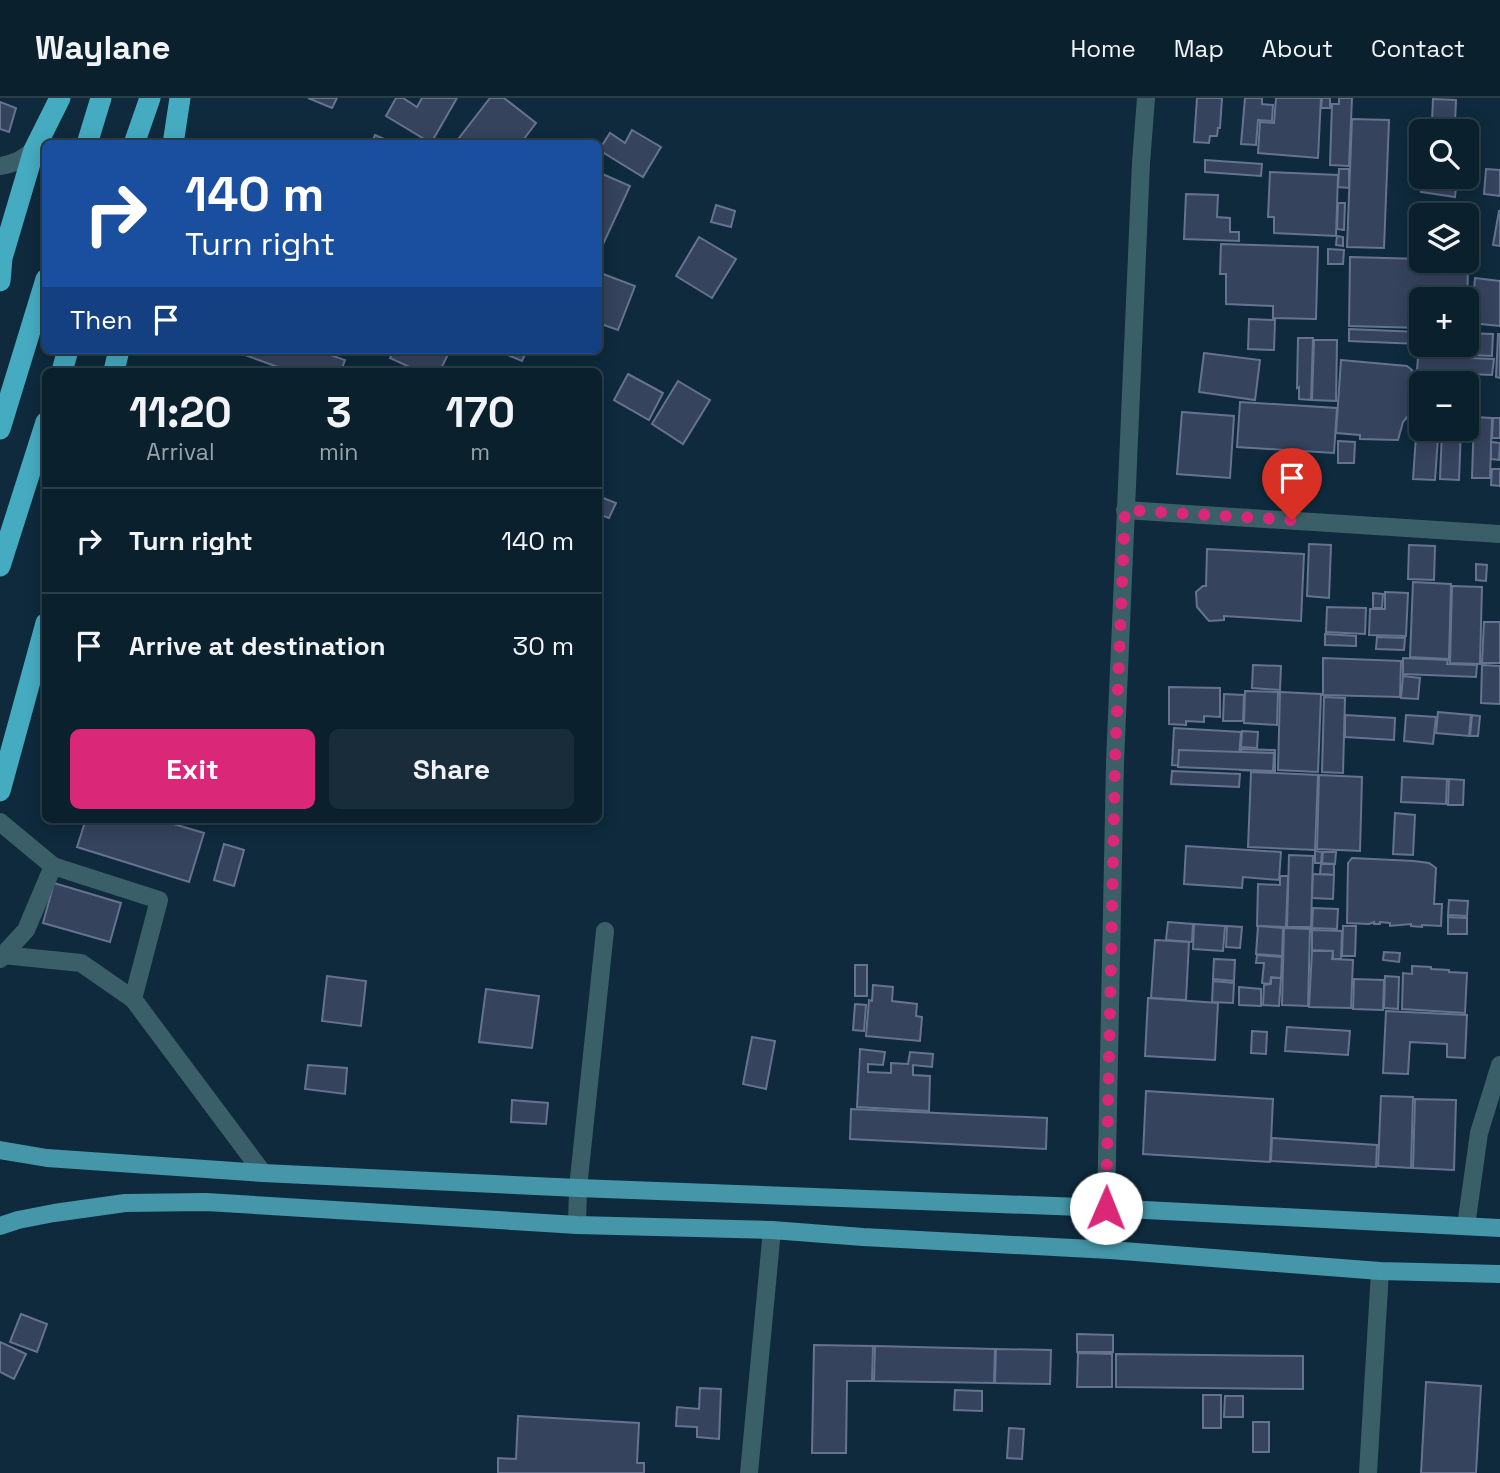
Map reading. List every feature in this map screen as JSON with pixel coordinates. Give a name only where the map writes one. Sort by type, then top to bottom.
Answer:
[{"type":"highway","points":[[0,281],[2,258],[34,150],[60,98]]},
{"type":"highway","points":[[88,140],[100,98]]},
{"type":"highway","points":[[135,140],[150,98]]},
{"type":"highway","points":[[174,140],[180,98]]},
{"type":"highway","points":[[0,429],[42,292]]},
{"type":"highway","points":[[0,566],[42,435]]},
{"type":"highway","points":[[0,791],[42,638]]},
{"type":"main road","points":[[0,1150],[47,1158],[263,1173],[1106,1208],[1500,1228]]},
{"type":"main road","points":[[0,1226],[54,1213],[125,1203],[192,1202],[577,1225],[772,1230],[1110,1250],[1380,1270],[1500,1274]]},
{"type":"street","points":[[1110,1250],[1106,1208],[1115,762],[1140,177],[1146,98]]},
{"type":"street","points":[[0,166],[24,158],[34,150]]},
{"type":"street","points":[[1125,510],[1500,534]]},
{"type":"street","points":[[0,822],[53,866],[159,900],[133,999]]},
{"type":"street","points":[[1,957],[26,930],[53,866]]},
{"type":"street","points":[[577,1225],[578,1188],[605,931]]},
{"type":"street","points":[[1,957],[81,963],[133,999],[263,1173]]},
{"type":"street","points":[[1466,1226],[1479,1133],[1500,1065]]},
{"type":"street","points":[[749,1473],[772,1230]]},
{"type":"street","points":[[1368,1473],[1380,1270]]},
{"type":"building","points":[[308,98],[337,98],[332,108]]},
{"type":"building","points":[[396,98],[403,98],[417,107],[422,98],[457,98],[433,140],[426,140],[386,116]]},
{"type":"building","points":[[490,98],[504,98],[536,123],[523,140],[458,140]]},
{"type":"building","points":[[1197,98],[1222,98],[1220,128],[1217,136],[1210,136],[1209,143],[1194,142]]},
{"type":"building","points":[[1245,98],[1262,98],[1262,104],[1273,105],[1272,121],[1258,120],[1256,145],[1241,144]]},
{"type":"building","points":[[1276,98],[1321,98],[1318,158],[1258,153],[1260,122],[1274,123]]},
{"type":"building","points":[[1322,98],[1330,98],[1330,108],[1321,108]]},
{"type":"building","points":[[1339,98],[1352,98],[1349,166],[1330,165],[1332,104],[1339,104]]},
{"type":"building","points":[[1433,99],[1456,100],[1455,119],[1432,119]]},
{"type":"building","points":[[0,102],[16,108],[9,132],[0,129]]},
{"type":"building","points":[[1352,119],[1389,120],[1384,248],[1347,247]]},
{"type":"building","points":[[632,130],[661,147],[643,177],[602,152],[602,145],[610,133],[625,143]]},
{"type":"building","points":[[375,135],[386,140],[373,140]]},
{"type":"building","points":[[1205,160],[1262,164],[1261,176],[1205,172]]},
{"type":"building","points":[[1339,169],[1349,169],[1349,188],[1338,187]]},
{"type":"building","points":[[1486,169],[1500,170],[1500,196],[1484,194]]},
{"type":"building","points":[[1270,172],[1338,175],[1336,236],[1274,233],[1274,217],[1268,217]]},
{"type":"building","points":[[602,174],[630,186],[602,247]]},
{"type":"building","points":[[1422,189],[1456,189],[1455,197],[1421,192]]},
{"type":"building","points":[[1186,194],[1218,195],[1217,217],[1230,218],[1230,232],[1239,232],[1239,241],[1184,239]]},
{"type":"building","points":[[1338,203],[1345,203],[1344,230],[1337,229]]},
{"type":"building","points":[[716,205],[735,211],[731,227],[711,222]]},
{"type":"building","points":[[1500,211],[1500,246],[1493,245]]},
{"type":"building","points":[[1337,236],[1343,237],[1343,246],[1336,245]]},
{"type":"building","points":[[699,237],[736,259],[712,298],[676,276]]},
{"type":"building","points":[[1221,244],[1318,247],[1316,319],[1273,318],[1273,306],[1226,304],[1226,274],[1220,274]]},
{"type":"building","points":[[1328,249],[1344,250],[1343,264],[1328,264]]},
{"type":"building","points":[[1350,257],[1409,259],[1409,273],[1468,273],[1468,287],[1409,287],[1409,328],[1349,326]]},
{"type":"building","points":[[602,274],[635,286],[618,330],[602,324]]},
{"type":"building","points":[[1475,278],[1500,281],[1500,326],[1479,324],[1479,287],[1474,287]]},
{"type":"building","points":[[1249,319],[1275,320],[1274,350],[1248,349]]},
{"type":"building","points":[[1349,329],[1409,332],[1409,344],[1349,341]]},
{"type":"building","points":[[1479,333],[1493,334],[1492,356],[1479,355]]},
{"type":"building","points":[[1500,334],[1500,378],[1496,377]]},
{"type":"building","points":[[1298,338],[1313,338],[1311,400],[1299,399]]},
{"type":"building","points":[[1314,340],[1337,340],[1336,401],[1312,400]]},
{"type":"building","points":[[1204,353],[1260,360],[1255,400],[1199,392]]},
{"type":"building","points":[[242,354],[328,354],[345,360],[342,368],[281,368]]},
{"type":"building","points":[[392,354],[448,354],[441,368],[412,368],[390,358]]},
{"type":"building","points":[[505,354],[525,354],[522,361]]},
{"type":"building","points":[[1418,357],[1494,359],[1492,375],[1479,374],[1479,371],[1417,371]]},
{"type":"building","points":[[1341,360],[1407,366],[1412,370],[1409,371],[1408,416],[1403,422],[1398,440],[1360,439],[1360,435],[1336,433]]},
{"type":"building","points":[[628,374],[663,393],[649,420],[614,400]]},
{"type":"building","points":[[678,381],[710,400],[683,444],[652,424]]},
{"type":"building","points":[[1240,402],[1337,408],[1334,453],[1237,447]]},
{"type":"building","points":[[1182,412],[1234,416],[1230,478],[1177,474]]},
{"type":"building","points":[[1479,417],[1492,418],[1490,478],[1472,478],[1473,441],[1479,441]]},
{"type":"building","points":[[1493,418],[1500,418],[1500,438],[1492,438]]},
{"type":"building","points":[[1338,441],[1355,442],[1354,463],[1338,463]]},
{"type":"building","points":[[1416,441],[1438,441],[1435,480],[1413,479]]},
{"type":"building","points":[[1442,441],[1461,441],[1459,480],[1440,479]]},
{"type":"building","points":[[1491,442],[1500,443],[1499,460],[1491,459]]},
{"type":"building","points":[[1492,469],[1500,469],[1500,486],[1491,485]]},
{"type":"building","points":[[602,498],[616,503],[609,518],[602,515]]},
{"type":"building","points":[[1309,544],[1331,545],[1329,598],[1307,596]]},
{"type":"building","points":[[1409,545],[1435,546],[1434,580],[1408,579]]},
{"type":"building","points":[[1207,549],[1304,554],[1301,621],[1224,616],[1224,620],[1209,621],[1197,607],[1196,592],[1206,586]]},
{"type":"building","points":[[1476,564],[1487,565],[1486,581],[1476,580]]},
{"type":"building","points":[[1413,582],[1451,584],[1449,659],[1410,657]]},
{"type":"building","points":[[1452,586],[1482,587],[1480,664],[1450,663]]},
{"type":"building","points":[[1385,592],[1408,593],[1406,636],[1369,635],[1370,609],[1385,609]]},
{"type":"building","points":[[1373,593],[1383,594],[1382,608],[1373,608]]},
{"type":"building","points":[[1327,607],[1366,608],[1365,634],[1326,632]]},
{"type":"building","points":[[1484,622],[1500,622],[1500,663],[1482,663]]},
{"type":"building","points":[[1325,634],[1356,636],[1356,646],[1325,645]]},
{"type":"building","points":[[1377,637],[1405,638],[1404,650],[1376,649]]},
{"type":"building","points":[[1323,658],[1401,661],[1400,697],[1323,695]]},
{"type":"building","points":[[1403,658],[1448,660],[1447,664],[1477,665],[1476,677],[1403,674]]},
{"type":"building","points":[[1253,665],[1281,666],[1280,690],[1252,688]]},
{"type":"building","points":[[1482,665],[1500,666],[1500,704],[1481,703]]},
{"type":"building","points":[[1403,676],[1420,678],[1418,699],[1401,698]]},
{"type":"building","points":[[1169,687],[1220,688],[1220,717],[1204,716],[1204,722],[1186,721],[1186,725],[1169,724]]},
{"type":"building","points":[[1245,691],[1278,692],[1277,725],[1244,723]]},
{"type":"building","points":[[1280,692],[1321,694],[1318,772],[1278,770]]},
{"type":"building","points":[[1224,694],[1244,695],[1243,721],[1223,721]]},
{"type":"building","points":[[1324,697],[1345,698],[1343,773],[1322,772]]},
{"type":"building","points":[[1438,712],[1471,715],[1469,736],[1436,733]]},
{"type":"building","points":[[1345,715],[1395,718],[1394,740],[1345,737]]},
{"type":"building","points":[[1406,715],[1436,717],[1433,744],[1404,741]]},
{"type":"building","points":[[1472,715],[1480,716],[1478,736],[1470,736]]},
{"type":"building","points":[[1174,728],[1241,732],[1238,769],[1172,765]]},
{"type":"building","points":[[1242,731],[1258,732],[1257,748],[1241,747]]},
{"type":"building","points":[[1241,749],[1275,750],[1275,772],[1240,770]]},
{"type":"building","points":[[1179,750],[1274,753],[1273,771],[1178,767]]},
{"type":"building","points":[[1172,771],[1240,774],[1239,787],[1171,784]]},
{"type":"building","points":[[1251,772],[1318,775],[1315,850],[1248,847]]},
{"type":"building","points":[[1319,775],[1362,777],[1360,851],[1317,849]]},
{"type":"building","points":[[1402,777],[1447,779],[1446,804],[1401,802]]},
{"type":"building","points":[[1449,779],[1464,780],[1463,805],[1448,805]]},
{"type":"building","points":[[1395,813],[1415,815],[1413,855],[1393,854]]},
{"type":"building","points":[[85,823],[170,823],[204,833],[189,882],[77,847]]},
{"type":"building","points":[[224,844],[244,850],[234,886],[214,880]]},
{"type":"building","points":[[1186,846],[1281,852],[1279,880],[1243,877],[1242,888],[1184,884]]},
{"type":"building","points":[[1315,851],[1322,852],[1321,863],[1315,863]]},
{"type":"building","points":[[1323,852],[1336,852],[1335,864],[1322,863]]},
{"type":"building","points":[[1289,855],[1313,856],[1311,927],[1287,927]]},
{"type":"building","points":[[1352,858],[1414,861],[1429,863],[1436,868],[1434,904],[1442,904],[1441,926],[1347,923],[1348,863]]},
{"type":"building","points":[[1321,864],[1334,864],[1334,875],[1320,874]]},
{"type":"building","points":[[1313,874],[1334,875],[1333,899],[1312,898]]},
{"type":"building","points":[[1280,876],[1288,876],[1286,927],[1257,926],[1258,884],[1280,885]]},
{"type":"building","points":[[54,883],[121,903],[110,942],[43,923]]},
{"type":"building","points":[[1449,900],[1468,901],[1467,916],[1448,915]]},
{"type":"building","points":[[1313,908],[1338,909],[1337,929],[1312,928]]},
{"type":"building","points":[[1448,917],[1467,918],[1467,934],[1448,934]]},
{"type":"building","points":[[1168,922],[1193,924],[1192,942],[1166,940]]},
{"type":"building","points":[[1194,924],[1225,926],[1223,951],[1193,949]]},
{"type":"building","points":[[1227,926],[1242,927],[1240,948],[1226,947]]},
{"type":"building","points":[[1258,926],[1283,928],[1282,956],[1256,954]]},
{"type":"building","points":[[1343,926],[1356,926],[1355,956],[1342,956]]},
{"type":"building","points":[[1284,928],[1310,929],[1308,1006],[1282,1005]]},
{"type":"building","points":[[1312,930],[1342,931],[1341,959],[1333,959],[1333,951],[1312,950]]},
{"type":"building","points":[[1155,940],[1189,942],[1186,1000],[1151,998]]},
{"type":"building","points":[[1312,951],[1333,951],[1332,959],[1353,960],[1351,1008],[1309,1007]]},
{"type":"building","points":[[1384,952],[1400,953],[1399,962],[1383,960]]},
{"type":"building","points":[[1257,955],[1282,957],[1281,978],[1271,977],[1270,984],[1262,983],[1264,963],[1256,963]]},
{"type":"building","points":[[1214,959],[1235,960],[1234,981],[1213,979]]},
{"type":"building","points":[[855,965],[867,965],[867,996],[855,996]]},
{"type":"building","points":[[1412,966],[1467,973],[1465,1013],[1402,1009],[1403,973],[1412,974]]},
{"type":"building","points":[[327,976],[366,981],[361,1026],[322,1021]]},
{"type":"building","points":[[1385,976],[1399,977],[1398,1009],[1384,1008]]},
{"type":"building","points":[[1271,978],[1281,978],[1279,1006],[1263,1005],[1264,985],[1271,984]]},
{"type":"building","points":[[1354,979],[1384,980],[1383,1010],[1353,1009]]},
{"type":"building","points":[[1213,981],[1234,983],[1233,1003],[1212,1002]]},
{"type":"building","points":[[873,985],[893,987],[892,1001],[917,1004],[916,1016],[922,1017],[920,1041],[866,1036]]},
{"type":"building","points":[[1239,987],[1261,989],[1261,1006],[1239,1005]]},
{"type":"building","points":[[486,989],[539,996],[532,1048],[479,1042]]},
{"type":"building","points":[[1148,998],[1218,1003],[1215,1060],[1145,1056]]},
{"type":"building","points":[[855,1004],[866,1005],[864,1031],[853,1030]]},
{"type":"building","points":[[1386,1011],[1467,1015],[1465,1058],[1447,1057],[1447,1044],[1410,1042],[1408,1074],[1383,1073]]},
{"type":"building","points":[[1287,1027],[1350,1031],[1348,1055],[1285,1051]]},
{"type":"building","points":[[1252,1031],[1267,1032],[1266,1054],[1251,1053]]},
{"type":"building","points":[[752,1037],[775,1041],[766,1089],[743,1084]]},
{"type":"building","points":[[860,1049],[885,1052],[883,1065],[868,1064],[868,1072],[891,1073],[891,1063],[908,1064],[910,1052],[933,1054],[932,1067],[913,1065],[913,1075],[930,1076],[929,1111],[857,1107]]},
{"type":"building","points":[[308,1065],[347,1068],[345,1094],[305,1089]]},
{"type":"building","points":[[1146,1091],[1273,1099],[1270,1162],[1143,1154]]},
{"type":"building","points":[[1381,1096],[1413,1097],[1411,1168],[1378,1166]]},
{"type":"building","points":[[1415,1099],[1456,1100],[1454,1170],[1413,1168]]},
{"type":"building","points":[[512,1100],[548,1103],[546,1124],[511,1122]]},
{"type":"building","points":[[851,1109],[1047,1118],[1046,1149],[850,1139]]},
{"type":"building","points":[[1272,1138],[1377,1145],[1376,1167],[1271,1161]]},
{"type":"building","points":[[21,1314],[47,1324],[37,1352],[10,1342]]},
{"type":"building","points":[[1077,1334],[1113,1335],[1113,1352],[1077,1352]]},
{"type":"building","points":[[0,1342],[26,1354],[14,1379],[0,1372]]},
{"type":"building","points":[[814,1345],[873,1346],[872,1381],[847,1381],[846,1453],[812,1453]]},
{"type":"building","points":[[875,1346],[995,1349],[994,1383],[874,1381]]},
{"type":"building","points":[[996,1349],[1051,1350],[1050,1384],[995,1383]]},
{"type":"building","points":[[1078,1353],[1112,1354],[1112,1387],[1077,1387]]},
{"type":"building","points":[[1116,1354],[1303,1356],[1303,1389],[1116,1387]]},
{"type":"building","points":[[1426,1382],[1481,1386],[1476,1473],[1421,1473]]},
{"type":"building","points":[[700,1388],[721,1389],[719,1439],[697,1437],[697,1427],[676,1426],[677,1407],[699,1409]]},
{"type":"building","points":[[955,1390],[982,1391],[982,1411],[954,1410]]},
{"type":"building","points":[[1203,1395],[1221,1395],[1221,1428],[1203,1428]]},
{"type":"building","points":[[1225,1396],[1243,1396],[1243,1417],[1224,1417]]},
{"type":"building","points":[[518,1416],[639,1423],[637,1463],[644,1463],[644,1473],[498,1473],[498,1458],[516,1459]]},
{"type":"building","points":[[1253,1422],[1269,1422],[1269,1452],[1253,1452]]},
{"type":"building","points":[[1009,1428],[1024,1429],[1022,1459],[1007,1458]]},
{"type":"route","points":[[1106,1208],[1115,762],[1125,510],[1292,520]]}]
